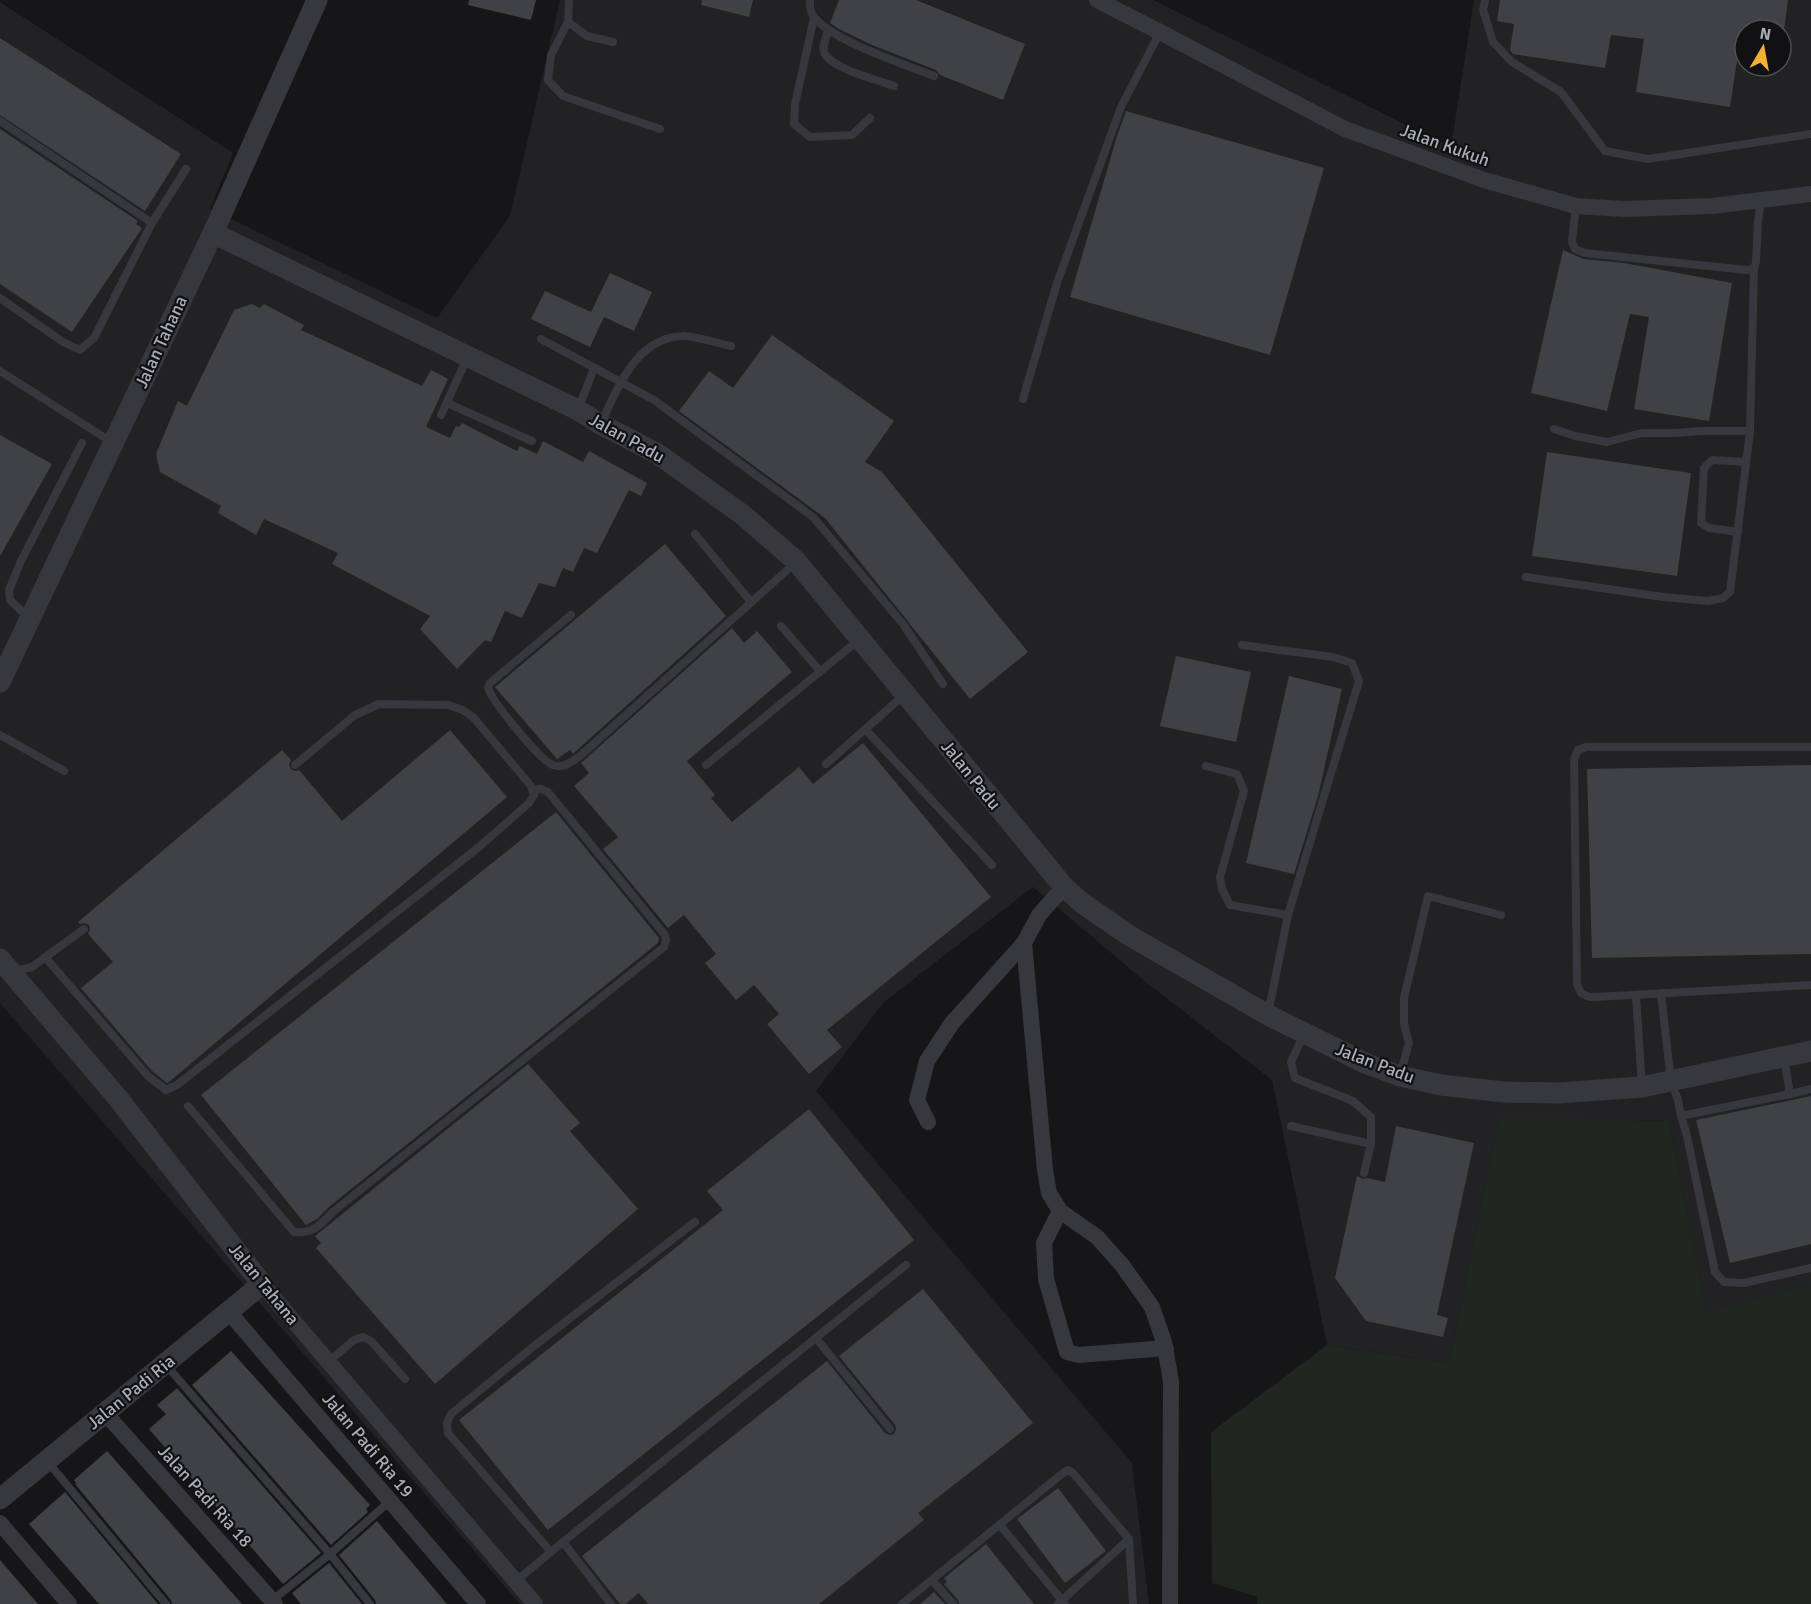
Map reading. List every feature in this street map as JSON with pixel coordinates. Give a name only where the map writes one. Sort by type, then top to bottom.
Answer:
[{"type":"street","name":"Jalan Tahana","points":[[3,669],[30,619],[114,443],[213,232],[317,0]]},
{"type":"street","name":"Jalan Kukuh","points":[[1096,0],[1345,129],[1484,180],[1576,206],[1624,209],[1679,208],[1811,194]]},
{"type":"street","name":"Jalan Padu","points":[[213,232],[578,410],[658,454],[743,515],[796,561],[1064,887],[1082,903],[1130,936],[1268,1015],[1367,1064],[1400,1076],[1441,1085],[1504,1092],[1558,1093],[1642,1087],[1811,1051]]},
{"type":"street","points":[[928,1122],[916,1100],[927,1061],[952,1023],[1024,943],[1039,915],[1064,887]]},
{"type":"street","points":[[1024,943],[1049,1193],[1060,1211],[1097,1237],[1122,1265],[1152,1307],[1166,1348],[1171,1382],[1170,1604]]},
{"type":"street","name":"Jalan Tahana","points":[[6,966],[117,1097],[262,1284],[535,1604]]},
{"type":"street","points":[[1060,1211],[1044,1243],[1046,1279],[1067,1352],[1079,1355],[1166,1348]]},
{"type":"street","name":"Jalan Padi Ria","points":[[0,1499],[262,1284]]},
{"type":"street","name":"Jalan Padi Ria 19","points":[[229,1312],[478,1604]]},
{"type":"street","name":"Jalan Padi Ria 18","points":[[105,1413],[272,1603]]},
{"type":"street","points":[[0,1523],[69,1604]]},
{"type":"lane","points":[[569,0],[568,22],[551,55],[548,80],[563,96],[660,129]]},
{"type":"lane","points":[[810,0],[810,9],[814,18],[828,31],[934,76]]},
{"type":"lane","points":[[1485,0],[1483,10],[1493,42],[1512,62],[1561,92],[1605,151],[1648,159],[1811,134]]},
{"type":"lane","points":[[814,18],[795,104],[794,124],[810,137],[852,135],[870,118]]},
{"type":"lane","points":[[568,22],[587,36],[613,42]]},
{"type":"lane","points":[[828,31],[824,44],[825,55],[837,66],[894,86]]},
{"type":"lane","points":[[1023,399],[1057,283],[1121,106],[1160,32]]},
{"type":"lane","points":[[0,121],[152,224]]},
{"type":"lane","points":[[0,298],[63,342],[80,350],[94,338],[152,224],[186,169]]},
{"type":"lane","points":[[1526,577],[1663,597],[1708,601],[1723,598],[1730,592],[1750,431],[1754,269],[1761,200]]},
{"type":"lane","points":[[1576,206],[1572,242],[1575,249],[1585,253],[1754,269]]},
{"type":"lane","points":[[600,424],[621,382],[637,359],[655,343],[682,335],[731,346]]},
{"type":"lane","points":[[541,339],[654,400],[813,518],[903,624],[943,684]]},
{"type":"lane","points":[[441,415],[469,356]]},
{"type":"lane","points":[[578,410],[594,368]]},
{"type":"lane","points":[[0,371],[114,443]]},
{"type":"lane","points":[[447,404],[532,441]]},
{"type":"lane","points":[[1554,429],[1607,442],[1642,433],[1676,434],[1701,430],[1750,431]]},
{"type":"lane","points":[[30,619],[10,600],[9,590],[21,561],[82,443]]},
{"type":"lane","points":[[1738,532],[1709,528],[1701,523],[1704,468],[1712,460],[1746,462]]},
{"type":"lane","points":[[695,534],[751,602]]},
{"type":"lane","points":[[571,615],[490,682],[488,687],[493,698],[536,752],[554,766],[566,765],[579,757],[796,561]]},
{"type":"lane","points":[[781,626],[820,671]]},
{"type":"lane","points":[[706,765],[860,638]]},
{"type":"lane","points":[[1242,645],[1333,657],[1352,663],[1359,681],[1288,915],[1268,1015]]},
{"type":"lane","points":[[826,764],[905,693]]},
{"type":"lane","points":[[45,957],[148,1076],[166,1090],[187,1078],[479,847],[529,803],[534,795],[533,790],[473,717],[463,710],[448,705],[379,704],[355,715],[295,765]]},
{"type":"lane","points":[[865,729],[992,865]]},
{"type":"lane","points":[[0,735],[64,771]]},
{"type":"lane","points":[[1811,747],[1581,747],[1574,759],[1578,989],[1581,993],[1589,997],[1811,985]]},
{"type":"lane","points":[[1206,766],[1237,774],[1244,791],[1220,877],[1222,889],[1230,905],[1288,915]]},
{"type":"lane","points":[[188,1106],[294,1232],[306,1233],[314,1230],[334,1211],[664,947],[665,935],[548,792],[542,789],[533,790]]},
{"type":"lane","points":[[1400,1076],[1409,1043],[1404,1024],[1404,998],[1428,897],[1501,915]]},
{"type":"lane","points":[[6,966],[32,967],[84,929]]},
{"type":"lane","points":[[1661,993],[1671,1081],[1687,1136],[1715,1272],[1724,1282],[1744,1283],[1811,1268]]},
{"type":"lane","points":[[1636,995],[1642,1087]]},
{"type":"lane","points":[[1304,1033],[1291,1062],[1295,1078],[1353,1101],[1371,1117],[1371,1144],[1364,1173]]},
{"type":"lane","points":[[1784,1057],[1790,1095]]},
{"type":"lane","points":[[1681,1116],[1811,1089]]},
{"type":"lane","points":[[1291,1126],[1371,1144]]},
{"type":"lane","points":[[551,1552],[448,1433],[447,1423],[451,1414],[534,1346],[695,1222]]},
{"type":"lane","points":[[516,1581],[906,1265]]},
{"type":"lane","points":[[328,1362],[354,1340],[363,1337],[372,1341],[405,1379]]},
{"type":"lane","points":[[816,1338],[890,1429]]},
{"type":"lane","points":[[165,1364],[330,1554],[370,1604]]},
{"type":"lane","points":[[47,1461],[166,1604]]},
{"type":"lane","points":[[902,1604],[1068,1470],[1129,1539],[1133,1604]]},
{"type":"lane","points":[[272,1603],[390,1501]]},
{"type":"lane","points":[[1000,1525],[1062,1603],[1129,1539]]},
{"type":"lane","points":[[562,1542],[611,1604]]},
{"type":"lane","points":[[932,1580],[953,1604]]},
{"type":"shaded area","points":[[560,0],[1153,0],[1451,147],[1474,0],[1811,0],[1811,1284],[1706,1313],[1669,1121],[1499,1118],[1449,1363],[1327,1345],[1272,1080],[1147,983],[1033,887],[884,1002],[816,1091],[1132,1463],[1149,1604],[520,1604],[0,1003],[0,2],[233,153],[210,209],[437,318],[510,216]]},
{"type":"shaded area","points":[[1499,1117],[1669,1121],[1706,1312],[1811,1284],[1811,1604],[1257,1604],[1258,1597],[1212,1583],[1211,1432],[1327,1345],[1449,1363]]},
{"type":"building","points":[[469,0],[536,0],[531,20],[468,5]]},
{"type":"building","points":[[702,0],[753,0],[749,17],[701,5]]},
{"type":"building","points":[[839,0],[916,0],[1025,44],[1003,100],[940,75],[936,70],[872,45],[839,29],[830,23]]},
{"type":"building","points":[[1500,0],[1788,0],[1786,18],[1733,18],[1734,78],[1730,107],[1636,92],[1644,39],[1611,35],[1605,68],[1513,54],[1510,50],[1514,24],[1497,21]]},
{"type":"building","points":[[0,38],[181,154],[145,211],[0,115]]},
{"type":"building","points":[[1126,111],[1324,168],[1270,355],[1070,297]]},
{"type":"building","points":[[0,129],[138,221],[136,224],[142,228],[72,332],[0,284]]},
{"type":"building","points":[[1563,250],[1584,259],[1624,263],[1732,283],[1709,421],[1634,409],[1649,317],[1630,314],[1607,411],[1531,393]]},
{"type":"building","points":[[610,273],[652,292],[634,331],[604,317],[590,347],[531,319],[545,291],[591,312]]},
{"type":"building","points":[[252,304],[260,308],[264,304],[304,325],[301,330],[422,386],[431,370],[448,379],[426,427],[450,438],[456,426],[459,427],[462,423],[517,451],[520,446],[537,454],[543,441],[583,462],[589,451],[647,483],[641,496],[629,490],[597,553],[584,548],[573,572],[563,568],[555,587],[539,583],[522,618],[505,611],[491,642],[485,640],[457,669],[420,629],[430,616],[332,564],[338,553],[264,519],[256,535],[218,513],[221,506],[160,472],[156,454],[178,401],[187,406],[234,310]]},
{"type":"building","points":[[772,335],[894,421],[865,462],[882,472],[1028,652],[970,699],[825,518],[679,411],[709,371],[733,388]]},
{"type":"building","points":[[0,435],[52,464],[0,556]]},
{"type":"building","points":[[1547,452],[1691,473],[1677,576],[1532,556]]},
{"type":"building","points":[[665,544],[726,616],[573,754],[570,750],[557,759],[495,687]]},
{"type":"building","points":[[732,628],[744,643],[757,631],[792,672],[687,761],[715,795],[711,798],[732,822],[799,767],[813,784],[863,743],[991,897],[827,1030],[842,1047],[809,1074],[767,1024],[779,1014],[754,985],[736,1000],[705,963],[716,954],[684,915],[668,928],[603,849],[618,837],[574,786],[589,773],[581,763]]},
{"type":"building","points":[[1176,656],[1251,672],[1236,742],[1160,726]]},
{"type":"building","points":[[1289,676],[1342,689],[1318,796],[1294,874],[1246,863]]},
{"type":"building","points":[[450,730],[507,797],[169,1082],[167,1083],[152,1071],[81,988],[113,962],[88,934],[89,925],[78,922],[282,750],[291,760],[289,765],[291,769],[299,770],[342,821]]},
{"type":"building","points":[[1811,765],[1811,954],[1592,958],[1587,769]]},
{"type":"building","points":[[556,812],[659,938],[658,943],[330,1206],[317,1219],[306,1225],[201,1095]]},
{"type":"building","points":[[528,1064],[580,1123],[570,1131],[638,1209],[435,1384],[316,1248],[321,1243],[315,1236]]},
{"type":"building","points":[[1811,1096],[1811,1244],[1730,1263],[1696,1120]]},
{"type":"building","points":[[809,1109],[914,1240],[548,1530],[459,1420],[723,1210],[707,1191]]},
{"type":"building","points":[[1396,1126],[1474,1143],[1437,1315],[1448,1318],[1443,1337],[1366,1321],[1335,1278],[1357,1176],[1385,1182]]},
{"type":"building","points":[[923,1289],[1033,1423],[918,1513],[924,1520],[819,1604],[648,1604],[639,1593],[626,1604],[620,1604],[582,1556],[827,1361],[885,1433],[894,1434],[895,1425],[839,1356]]},
{"type":"building","points":[[231,1351],[370,1505],[366,1509],[368,1512],[331,1545],[192,1385]]},
{"type":"building","points":[[177,1388],[321,1553],[283,1584],[149,1429],[166,1414],[157,1405]]},
{"type":"building","points":[[107,1451],[242,1604],[172,1604],[75,1484],[74,1480]]},
{"type":"building","points":[[1058,1488],[1106,1551],[1065,1583],[1017,1519]]},
{"type":"building","points":[[65,1492],[158,1604],[99,1604],[29,1524]]},
{"type":"building","points":[[377,1521],[447,1604],[376,1604],[339,1555]]},
{"type":"building","points":[[986,1544],[1034,1604],[959,1604],[944,1584],[947,1582],[944,1578]]},
{"type":"building","points":[[0,1560],[38,1604],[0,1604]]},
{"type":"building","points":[[329,1563],[362,1604],[301,1604],[292,1593]]},
{"type":"building","points":[[934,1592],[945,1604],[920,1604]]}]
